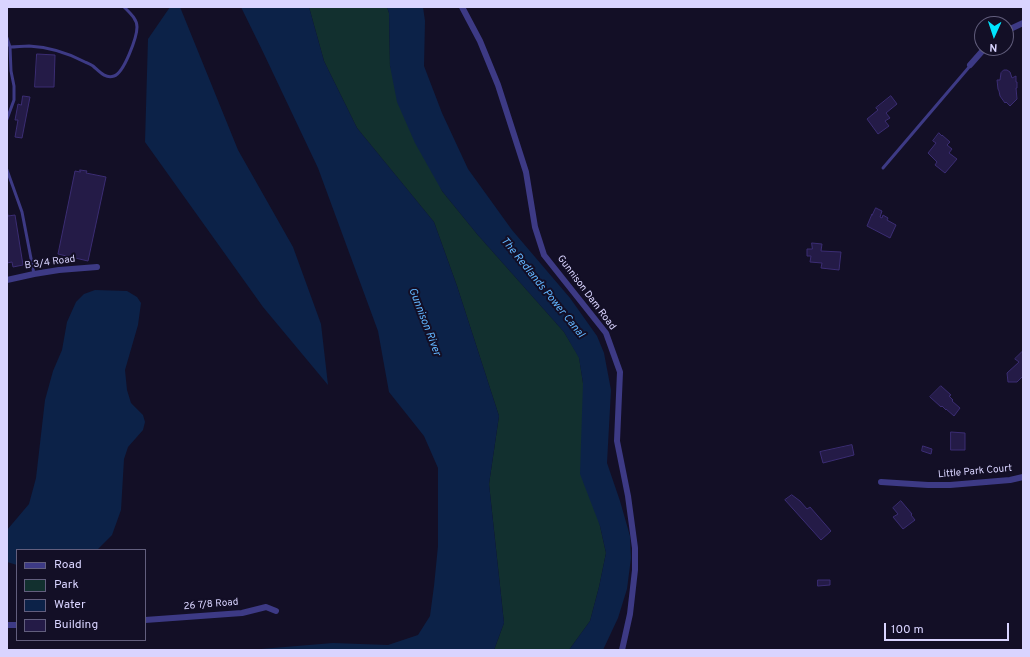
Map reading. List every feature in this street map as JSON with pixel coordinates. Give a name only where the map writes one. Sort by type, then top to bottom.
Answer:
[{"type":"street","name":"Gunnison Dam Road","points":[[462,7],[480,41],[498,85],[526,172],[535,227],[544,255],[606,333],[620,372],[617,441],[628,496],[635,548],[635,570],[630,614],[622,650]]},
{"type":"street","points":[[970,65],[978,56]]},
{"type":"street","name":"B 3/4 Road","points":[[7,280],[59,270],[97,267]]},
{"type":"street","name":"Little Park Court","points":[[881,482],[950,485],[1010,480],[1023,477]]},
{"type":"street","name":"26 7/8 Road","points":[[146,620],[242,613],[266,607],[276,611]]},
{"type":"lane","points":[[10,47],[28,46],[49,49],[67,54],[84,61],[107,76],[114,76],[125,64],[134,41],[137,27],[134,18],[124,7]]},
{"type":"lane","points":[[7,38],[10,47],[11,71],[14,86],[14,100],[7,119]]},
{"type":"lane","points":[[883,168],[970,65]]},
{"type":"lane","points":[[7,170],[22,212],[34,274]]},
{"type":"green space","points":[[309,7],[387,7],[389,13],[390,66],[442,191],[477,234],[564,332],[579,357],[600,526],[606,553],[590,621],[569,650],[494,650],[504,623],[489,484],[499,416],[457,286],[434,222],[357,128],[324,61]]},
{"type":"water","points":[[170,7],[180,7],[238,150],[293,247],[321,324],[328,385],[263,307],[145,142],[148,39]]},
{"type":"water","name":"Gunnison River","points":[[241,7],[309,7],[324,61],[357,128],[434,222],[457,286],[499,416],[489,484],[504,623],[494,650],[249,650],[333,643],[388,645],[418,635],[430,616],[434,586],[438,546],[438,468],[424,436],[389,392],[378,331],[318,168]]},
{"type":"water","name":"The Redlands Power Canal","points":[[387,7],[423,7],[425,21],[424,66],[442,113],[468,169],[512,230],[570,298],[597,336],[604,353],[611,390],[607,463],[630,536],[631,558],[627,589],[618,618],[603,650],[569,650],[590,621],[606,553],[600,526],[580,474],[583,383],[579,358],[564,332],[477,234],[442,191],[415,143],[397,102],[390,66],[389,13]]},
{"type":"water","points":[[95,290],[127,291],[137,297],[141,303],[138,325],[125,370],[127,390],[131,403],[143,415],[145,422],[143,430],[128,447],[124,459],[121,510],[112,535],[98,549],[16,549],[16,565],[7,562],[7,530],[29,504],[36,478],[45,400],[53,371],[62,350],[67,322],[76,302],[84,294]]},
{"type":"building","points":[[37,54],[55,55],[54,87],[35,87]]},
{"type":"building","points":[[1004,70],[1010,72],[1012,78],[1016,76],[1017,82],[1017,99],[1010,106],[1006,102],[1005,103],[1000,96],[998,89],[997,80],[1000,80],[1001,73]]},
{"type":"building","points":[[23,96],[30,97],[22,138],[15,137],[18,120],[15,120],[18,104],[21,105]]},
{"type":"building","points":[[891,96],[897,104],[886,113],[890,118],[885,121],[889,126],[878,134],[867,119],[878,110],[876,108]]},
{"type":"building","points":[[939,133],[950,142],[947,145],[952,149],[949,153],[957,159],[945,173],[935,165],[937,162],[928,153],[936,143],[933,141]]},
{"type":"building","points":[[80,170],[87,171],[86,173],[106,177],[88,261],[58,254],[75,171],[80,172]]},
{"type":"building","points":[[876,208],[882,211],[880,217],[882,218],[883,215],[888,218],[887,220],[896,225],[890,238],[867,226]]},
{"type":"building","points":[[7,210],[8,216],[15,215],[23,265],[13,267],[12,262],[7,263]]},
{"type":"building","points":[[812,243],[822,244],[821,251],[841,252],[839,270],[821,268],[822,263],[810,262],[811,256],[807,256],[807,249],[812,249]]},
{"type":"building","points":[[1023,351],[1023,376],[1017,382],[1008,382],[1007,373],[1019,362],[1015,359]]},
{"type":"building","points":[[941,386],[951,395],[949,396],[953,400],[952,401],[960,408],[954,416],[930,397]]},
{"type":"building","points":[[951,432],[965,433],[965,450],[951,450]]},
{"type":"building","points":[[852,445],[854,455],[823,463],[820,452]]},
{"type":"building","points":[[923,446],[932,449],[931,454],[922,451]]},
{"type":"building","points":[[792,495],[807,509],[810,507],[831,531],[821,540],[785,500]]},
{"type":"building","points":[[901,501],[915,520],[903,529],[893,517],[898,514],[893,508]]},
{"type":"building","points":[[818,580],[830,580],[830,585],[818,586]]}]
